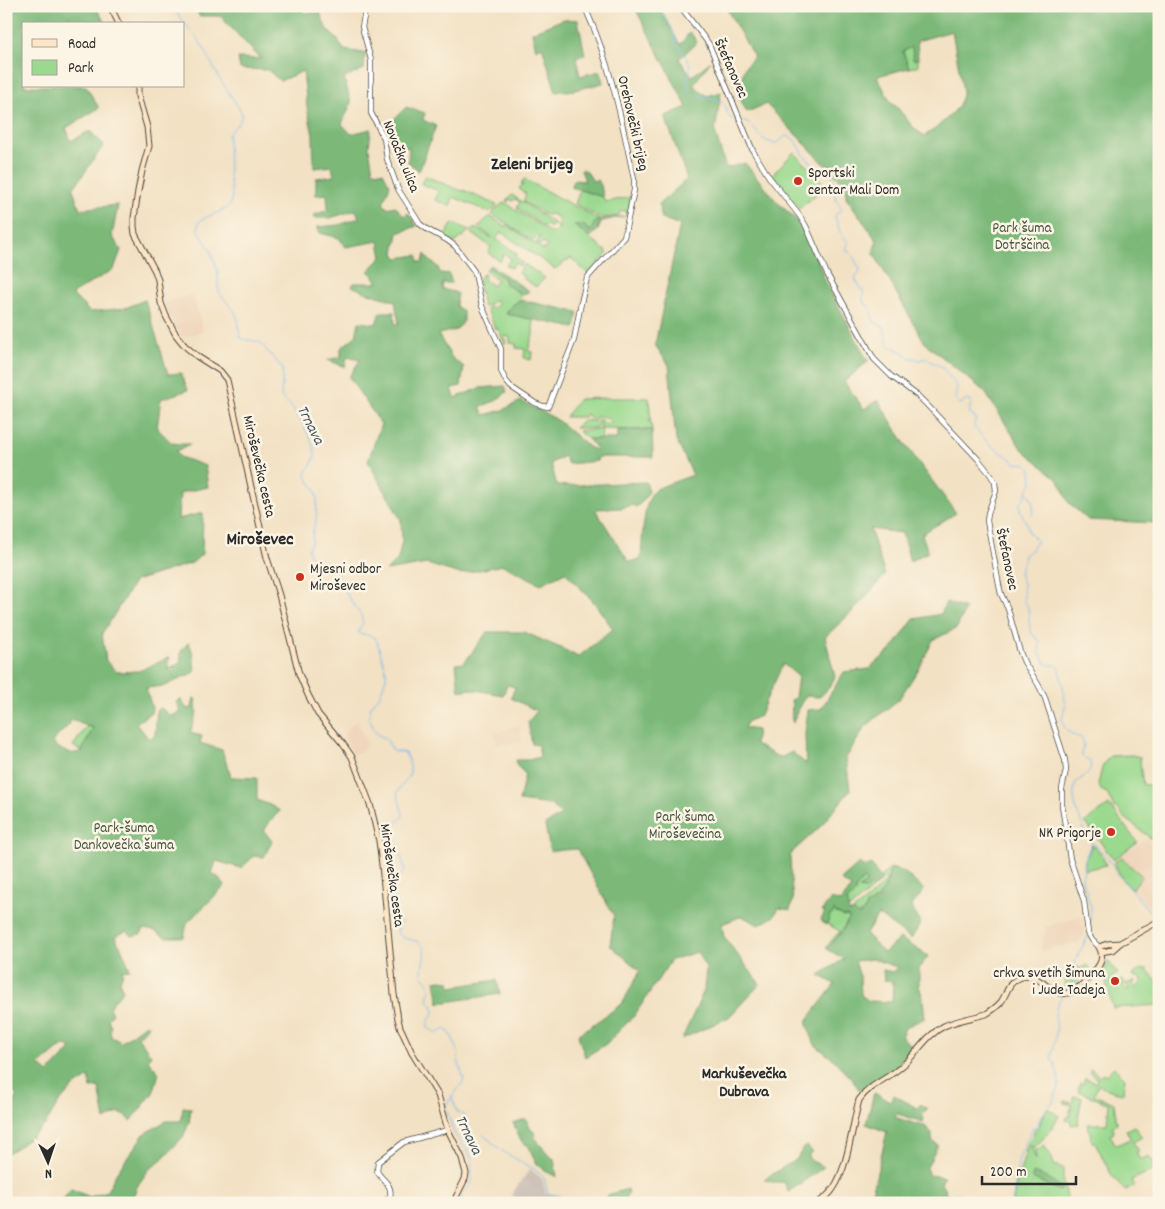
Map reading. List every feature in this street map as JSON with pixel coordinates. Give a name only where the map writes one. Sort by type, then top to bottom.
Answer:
[{"type":"main road","points":[[110,6],[117,22]]},
{"type":"main road","name":"Miroševečka cesta","points":[[138,88],[149,146],[138,191],[134,218],[135,234],[155,271],[166,316],[176,335],[185,346],[199,358],[220,370],[228,380],[267,558],[299,674],[318,714],[352,757],[370,804],[379,841],[394,994],[400,1026],[412,1053],[438,1095],[448,1130],[462,1158],[466,1173],[464,1183],[456,1198],[456,1203]]},
{"type":"main road","points":[[818,1203],[830,1192],[840,1178],[859,1100],[863,1094],[870,1087],[903,1066],[932,1035],[948,1024],[991,1011],[1001,1002],[1014,980],[1019,977],[1030,976],[1064,994],[1071,992],[1098,966],[1102,958],[1100,949],[1120,943],[1158,921]]},
{"type":"street","name":"Novačka ulica","points":[[366,6],[362,27],[371,64],[371,113],[384,138],[387,159],[398,189],[420,224],[455,246],[474,271],[482,306],[501,349],[502,370],[506,381],[514,389],[535,403],[548,407]]},
{"type":"street","name":"Orehovečki brijeg","points":[[548,407],[574,340],[587,278],[624,237],[634,190],[634,179],[613,83],[587,12],[587,6]]},
{"type":"street","name":"Štefanovec","points":[[680,6],[709,44],[747,139],[760,164],[806,226],[827,274],[874,359],[891,376],[918,396],[978,459],[993,478],[996,491],[987,521],[1001,594],[1008,609],[1024,662],[1045,698],[1065,760],[1066,770],[1062,794],[1070,859],[1084,901],[1089,935],[1100,949]]},
{"type":"street","points":[[382,1203],[390,1197],[391,1189],[377,1171],[378,1162],[404,1142],[448,1130]]},
{"type":"shaded area","points":[[193,294],[203,331],[183,337],[177,331],[164,303]]},
{"type":"shaded area","points":[[357,721],[367,745],[364,747],[365,749],[353,754],[344,736],[345,732]]},
{"type":"shaded area","points":[[519,725],[522,742],[496,745],[494,733]]},
{"type":"shaded area","points":[[1146,838],[1159,850],[1159,914],[1157,916],[1112,863]]},
{"type":"shaded area","points":[[1082,915],[1085,934],[1078,943],[1040,951],[1046,927]]},
{"type":"shaded area","points":[[530,1169],[542,1179],[546,1194],[557,1196],[562,1201],[561,1203],[520,1203],[511,1195]]},
{"type":"green space","name":"Park-šuma Dankovečka šuma","points":[[6,6],[67,6],[70,9],[76,6],[95,6],[105,22],[74,22],[69,16],[68,22],[22,22],[22,88],[87,88],[99,108],[66,128],[71,141],[90,131],[104,145],[73,189],[80,209],[118,205],[112,236],[121,250],[114,269],[72,294],[90,312],[125,308],[145,300],[168,374],[181,373],[188,390],[161,399],[157,428],[172,443],[191,444],[176,451],[180,457],[205,466],[208,487],[180,493],[178,519],[203,513],[202,554],[192,563],[135,581],[102,634],[106,661],[117,672],[139,671],[169,657],[168,670],[181,662],[181,651],[189,642],[193,654],[195,672],[165,686],[146,688],[152,708],[151,713],[136,723],[149,739],[155,735],[157,710],[160,708],[172,716],[180,712],[177,702],[180,699],[187,709],[192,708],[195,698],[197,712],[190,733],[202,736],[200,743],[222,750],[231,777],[257,778],[257,800],[280,811],[264,831],[272,841],[264,857],[254,856],[241,868],[216,861],[212,874],[218,877],[225,886],[187,923],[184,937],[165,937],[155,931],[144,929],[141,934],[131,936],[126,931],[115,937],[130,969],[122,970],[123,974],[120,982],[123,990],[109,1007],[112,1014],[108,1019],[111,1027],[110,1032],[112,1038],[118,1039],[120,1043],[144,1025],[149,1025],[138,1037],[151,1055],[148,1060],[159,1073],[153,1093],[131,1121],[125,1115],[118,1113],[105,1120],[99,1087],[91,1088],[89,1077],[72,1088],[58,1104],[45,1125],[21,1145],[6,1154],[6,1106],[18,1097],[6,1084]],"holes":[[[71,720],[93,728],[82,751],[78,753],[66,752],[52,742],[69,725]],[[67,1046],[70,1050],[48,1073],[39,1065],[57,1050]]]},
{"type":"green space","name":"Park šuma Miroševečina","points":[[196,6],[301,6],[305,13],[320,13],[326,28],[338,40],[344,50],[365,53],[364,69],[344,78],[351,103],[342,124],[351,134],[371,129],[369,148],[373,171],[383,172],[390,185],[383,203],[387,208],[395,206],[404,216],[408,213],[417,226],[398,233],[394,253],[397,258],[418,255],[418,262],[423,262],[425,254],[438,267],[440,273],[449,274],[452,283],[443,283],[442,289],[457,293],[456,306],[463,311],[463,322],[456,330],[438,334],[452,358],[464,367],[461,386],[452,388],[455,398],[480,388],[505,386],[507,392],[495,401],[480,407],[484,415],[503,410],[521,401],[556,419],[590,448],[596,450],[588,439],[617,439],[617,430],[652,430],[653,457],[598,457],[597,461],[568,464],[564,456],[551,463],[557,486],[646,482],[649,491],[643,501],[636,507],[632,505],[621,508],[595,509],[629,562],[641,559],[645,513],[650,496],[656,489],[693,475],[676,440],[669,365],[655,345],[680,225],[661,218],[659,204],[687,179],[665,116],[687,107],[634,6],[659,6],[680,45],[690,32],[697,42],[679,59],[692,76],[710,62],[693,85],[707,96],[721,92],[715,132],[726,168],[745,163],[777,202],[797,220],[813,248],[826,283],[868,361],[844,382],[864,409],[878,400],[905,444],[956,513],[922,534],[928,552],[910,561],[902,533],[870,529],[885,575],[853,611],[825,637],[835,677],[829,688],[820,697],[806,696],[793,723],[791,700],[795,698],[798,676],[783,664],[760,716],[748,721],[744,728],[757,730],[755,744],[780,758],[792,752],[806,764],[805,733],[808,710],[821,709],[844,672],[869,669],[892,649],[914,619],[941,614],[946,602],[965,609],[957,628],[933,640],[920,667],[899,699],[865,727],[846,758],[850,791],[819,828],[790,854],[793,900],[790,910],[779,908],[773,917],[759,925],[742,916],[722,924],[724,937],[760,984],[729,1017],[682,1039],[704,991],[706,968],[697,952],[671,960],[634,1016],[606,1044],[585,1057],[578,1035],[622,1004],[640,971],[610,945],[614,916],[577,849],[550,851],[545,825],[561,815],[551,805],[519,801],[525,774],[516,765],[516,760],[529,760],[540,757],[538,745],[532,744],[528,722],[537,711],[511,698],[515,687],[507,685],[503,695],[470,689],[459,691],[456,664],[464,663],[487,632],[524,632],[578,657],[613,629],[593,601],[565,572],[541,584],[503,565],[460,574],[427,564],[386,571],[398,559],[402,541],[401,520],[368,461],[381,424],[349,377],[360,360],[347,357],[345,367],[328,360],[341,357],[341,348],[356,336],[359,322],[376,324],[380,312],[394,312],[395,324],[399,324],[395,301],[352,286],[354,283],[377,283],[376,279],[368,271],[382,257],[379,241],[346,247],[339,238],[320,233],[317,227],[339,225],[359,218],[356,210],[330,218],[314,218],[314,215],[328,210],[327,194],[316,195],[316,178],[334,176],[332,166],[314,168],[313,135],[307,107],[303,71],[280,81],[268,70],[240,69],[238,58],[261,59],[220,16],[199,16]]},
{"type":"green space","name":"Park šuma Dotrščina","points":[[725,6],[1159,6],[1159,523],[1088,520],[1069,503],[1059,481],[1021,448],[985,392],[925,343],[873,252],[877,241],[846,197],[846,186],[766,104],[747,112],[739,97],[743,91],[745,69],[754,57]],"holes":[[[952,31],[963,91],[959,105],[953,113],[924,136],[891,103],[877,76],[909,68],[903,51],[912,47],[913,59],[918,59],[917,41]]]},
{"type":"green space","points":[[564,19],[578,20],[585,55],[576,57],[580,76],[601,71],[603,83],[575,90],[556,92],[542,46],[536,49],[532,32]]},
{"type":"green space","points":[[912,46],[913,59],[918,59],[918,66],[909,68],[902,51]]},
{"type":"green space","points":[[406,107],[425,113],[423,120],[436,126],[419,171],[408,162],[409,147],[394,149],[389,124]]},
{"type":"green space","name":"Sportski centar Mali Dom","points":[[794,152],[826,186],[799,209],[772,175]]},
{"type":"green space","points":[[582,169],[587,172],[593,181],[597,180],[601,185],[603,197],[571,187],[573,180],[585,181]]},
{"type":"green space","points":[[425,176],[497,205],[489,212],[453,197],[450,206],[435,200],[439,191],[421,184]]},
{"type":"green space","points":[[524,179],[600,220],[627,216],[602,221],[598,230],[598,228],[589,231],[584,225],[575,226],[608,253],[588,274],[571,258],[555,269],[501,232],[496,239],[517,254],[515,257],[522,262],[520,266],[515,263],[511,268],[506,265],[511,258],[504,254],[500,261],[488,253],[491,247],[470,232],[475,228],[492,238],[478,227],[490,216],[544,250],[547,245],[542,242],[540,245],[536,243],[540,237],[538,236],[533,241],[492,214],[503,203],[506,203],[552,234],[556,232],[559,228],[553,224],[550,228],[547,224],[544,227],[517,208],[520,202],[515,199],[513,201],[510,199],[508,202],[506,201],[512,195],[559,227],[560,225],[557,223],[560,219],[552,214],[546,215],[524,202],[526,194],[519,188],[523,185],[521,184]]},
{"type":"green space","points":[[580,190],[603,197],[605,202],[632,197],[628,214],[626,215],[626,211],[620,211],[619,216],[601,218],[575,204]]},
{"type":"green space","points":[[599,220],[597,231],[590,237],[574,225],[584,225],[591,231],[594,223]]},
{"type":"green space","points":[[453,223],[470,230],[455,243],[444,237]]},
{"type":"green space","points":[[524,264],[545,278],[536,287],[518,273]]},
{"type":"green space","points":[[490,265],[529,291],[523,295],[505,284],[504,279],[488,267]]},
{"type":"green space","points":[[488,267],[504,279],[505,284],[523,295],[506,313],[533,319],[533,335],[528,351],[532,352],[531,360],[524,358],[525,349],[516,348],[516,344],[510,343],[510,337],[505,336],[505,344],[498,329],[495,329],[486,309],[498,304],[495,300],[485,307],[483,306],[478,279],[483,274],[485,275],[483,279],[493,286],[497,279],[485,271]]},
{"type":"green space","points":[[520,300],[578,312],[575,328],[506,314],[510,307]]},
{"type":"green space","points":[[649,398],[651,420],[649,422],[651,422],[652,430],[602,429],[601,439],[588,439],[578,431],[601,429],[601,425],[597,425],[596,428],[575,428],[581,421],[601,420],[601,423],[610,423],[610,419],[602,417],[589,418],[588,414],[585,414],[585,417],[565,417],[579,399]]},
{"type":"green space","points":[[87,726],[93,728],[82,751],[73,746]]},
{"type":"green space","points":[[1132,755],[1140,757],[1143,785],[1159,782],[1159,845],[1124,817],[1116,807],[1114,808],[1107,793],[1101,790],[1098,784],[1103,766],[1110,756]]},
{"type":"green space","name":"NK Prigorje","points":[[1109,805],[1137,842],[1114,860],[1085,822]]},
{"type":"green space","points":[[1092,845],[1101,853],[1106,865],[1084,870],[1085,860]]},
{"type":"green space","points":[[1122,857],[1142,876],[1132,889],[1123,881],[1114,863]]},
{"type":"green space","points":[[860,863],[863,867],[871,865],[880,877],[881,881],[872,889],[869,886],[867,890],[859,888],[867,882],[863,879],[855,890],[856,892],[847,901],[850,913],[853,911],[859,916],[865,910],[866,905],[880,899],[878,896],[885,887],[891,868],[904,872],[924,890],[911,907],[921,923],[911,939],[878,915],[866,934],[884,953],[900,938],[928,956],[919,969],[919,985],[925,1018],[906,1027],[901,1036],[915,1049],[899,1065],[860,1091],[853,1080],[834,1060],[815,1045],[806,1022],[835,984],[819,975],[844,959],[827,949],[841,932],[849,919],[848,916],[843,917],[834,910],[827,924],[825,925],[821,920],[825,912],[822,911],[831,899],[840,902],[851,888],[841,880]],"holes":[[[873,959],[897,967],[893,972],[883,970],[884,980],[893,981],[892,1002],[869,1001],[861,995],[860,977],[855,961]]]},
{"type":"green space","points":[[891,868],[881,899],[873,903],[858,916],[853,911],[887,880],[885,878],[881,881],[880,877]]},
{"type":"green space","points":[[863,879],[867,882],[860,888],[869,886],[872,889],[848,909],[847,901],[856,892],[855,890]]},
{"type":"green space","points":[[834,910],[848,915],[849,919],[827,949],[830,942],[840,931],[827,924]]},
{"type":"green space","points":[[1107,960],[1118,974],[1110,978],[1111,985],[1123,980],[1126,983],[1123,984],[1126,992],[1129,990],[1126,984],[1134,981],[1132,984],[1135,988],[1142,983],[1139,977],[1133,975],[1146,968],[1159,984],[1159,1005],[1113,1008],[1104,975]]},
{"type":"green space","points":[[1086,965],[1091,969],[1081,976],[1082,978],[1076,986],[1067,992],[1066,990],[1071,986],[1074,979],[1073,970],[1072,982],[1062,991],[1066,982],[1063,977],[1070,974],[1072,966],[1073,968],[1082,968]]},
{"type":"green space","points":[[497,980],[500,994],[439,1003],[435,981],[450,981],[451,987]]},
{"type":"green space","points":[[1114,1067],[1125,1078],[1123,1093],[1098,1085],[1094,1095],[1114,1103],[1117,1124],[1112,1127],[1114,1133],[1110,1135],[1116,1145],[1131,1139],[1126,1130],[1134,1126],[1142,1137],[1133,1142],[1139,1151],[1136,1152],[1140,1160],[1149,1156],[1155,1164],[1152,1171],[1131,1180],[1134,1186],[1125,1191],[1111,1174],[1095,1142],[1092,1142],[1088,1124],[1107,1124],[1109,1104],[1078,1091],[1080,1083],[1083,1084],[1085,1078],[1096,1083],[1097,1079],[1089,1072],[1091,1069],[1099,1076],[1103,1073],[1106,1075]]},
{"type":"green space","points":[[874,1093],[890,1101],[894,1095],[917,1108],[921,1104],[927,1109],[922,1115],[924,1118],[923,1122],[898,1114],[894,1117],[925,1126],[932,1134],[932,1141],[938,1145],[927,1167],[928,1175],[944,1177],[941,1183],[946,1195],[959,1194],[960,1198],[952,1200],[954,1203],[872,1203],[872,1193],[887,1132],[866,1124]]},
{"type":"green space","points":[[1075,1096],[1082,1098],[1078,1124],[1071,1125],[1071,1122],[1066,1120],[1067,1117],[1070,1117],[1072,1105],[1064,1103],[1065,1101],[1073,1103]]},
{"type":"green space","points":[[183,1107],[191,1108],[189,1123],[183,1137],[162,1159],[149,1169],[138,1185],[130,1203],[64,1203],[63,1199],[71,1189],[90,1197],[107,1191],[116,1174],[144,1134],[166,1121],[181,1121]]},
{"type":"green space","points":[[1047,1108],[1059,1116],[1041,1141],[1034,1148],[1031,1146],[1036,1160],[1035,1151],[1044,1145],[1054,1165],[1063,1168],[1068,1203],[1013,1203],[1027,1146]]},
{"type":"green space","points":[[526,1119],[534,1132],[536,1140],[554,1159],[557,1177],[538,1165],[529,1146],[522,1142],[513,1123]]},
{"type":"green space","points":[[807,1146],[812,1151],[808,1156],[810,1160],[824,1167],[788,1192],[784,1182],[772,1182],[764,1179],[797,1159],[803,1148]]},
{"type":"green space","points":[[1033,1173],[1045,1177],[1062,1189],[1060,1191],[1032,1178]]},
{"type":"green space","points":[[627,1189],[628,1194],[625,1197],[628,1203],[609,1203],[607,1195]]},
{"type":"waterway","name":"Trnava","points":[[175,6],[178,15],[184,22]]},
{"type":"waterway","name":"Štefanovec","points":[[657,6],[671,26],[677,43],[690,64],[688,92],[722,102],[730,118],[739,120]]},
{"type":"waterway","name":"Trnava","points":[[185,23],[205,50],[218,76],[242,113],[238,123],[228,135],[229,175],[232,196],[230,204],[227,208],[201,220],[198,224],[198,230],[210,249],[218,272],[220,294],[235,312],[240,337],[260,342],[283,369],[281,396],[299,417],[315,451],[314,459],[306,474],[315,489],[317,498],[316,521],[308,550],[317,562],[326,561],[335,565],[338,578],[361,615],[363,623],[359,633],[371,636],[377,641],[386,671],[386,678],[380,695],[371,706],[369,717],[377,734],[386,739],[394,752],[405,753],[410,766],[409,774],[397,793],[403,814],[402,818],[391,827],[391,833],[395,839],[405,872],[396,879],[391,890],[397,903],[397,915],[401,922],[397,932],[403,937],[418,942],[424,950],[422,973],[430,986],[428,1000],[434,1010],[428,1023],[428,1028],[436,1032],[445,1029],[450,1033],[457,1048],[459,1065],[464,1079],[446,1105],[446,1109],[454,1133],[472,1159],[471,1185],[461,1195],[464,1203]]},
{"type":"waterway","name":"Štefanovec","points":[[743,121],[751,125],[763,139],[774,144],[786,136],[790,137],[798,144],[805,157],[817,168],[821,171],[829,171],[833,176],[836,189],[835,195],[842,210],[835,215],[841,234],[848,242],[846,251],[850,252],[860,269],[855,279],[864,293],[863,301],[869,307],[874,322],[884,327],[888,346],[904,352],[909,358],[919,360],[927,358],[941,366],[957,386],[956,398],[958,402],[960,404],[967,400],[971,402],[969,413],[976,418],[975,428],[989,444],[1015,463],[1027,464],[1031,469],[1032,484],[1020,502],[1020,510],[1029,533],[1037,541],[1031,550],[1024,555],[1019,573],[1023,584],[1024,601],[1028,607],[1030,630],[1039,640],[1039,651],[1045,663],[1056,665],[1059,668],[1065,703],[1062,721],[1070,733],[1082,739],[1084,746],[1081,754],[1090,761],[1091,765],[1085,776],[1076,782],[1074,793],[1078,814],[1088,838],[1092,842],[1086,857],[1082,879],[1091,906],[1089,933]]},
{"type":"waterway","points":[[1027,493],[1033,503],[1032,515]]},
{"type":"waterway","points":[[1092,842],[1104,853],[1116,872],[1157,920]]},
{"type":"waterway","name":"Štefanovec","points":[[1065,990],[1072,983],[1074,963],[1088,936]]},
{"type":"waterway","name":"Štefanovec","points":[[1012,1203],[1019,1158],[1032,1129],[1038,1126],[1040,1118],[1054,1101],[1059,1086],[1058,1075],[1051,1058],[1056,1034],[1055,1011],[1062,996]]},
{"type":"waterway","points":[[452,1097],[457,1112],[463,1115],[470,1125]]},
{"type":"waterway","points":[[483,1135],[505,1153],[534,1169],[544,1178],[548,1194],[558,1195],[563,1198]]},
{"type":"waterway","points":[[569,1199],[573,1203]]},
{"type":"place","name":"Sportski centar Mali Dom","points":[[798,181]]},
{"type":"place","name":"Mjesni odbor Miroševec","points":[[300,577]]},
{"type":"place","name":"NK Prigorje","points":[[1111,832]]},
{"type":"place","name":"crkva svetih Šimuna i Jude Tadeja","points":[[1115,981]]},
{"type":"district","name":"Zeleni brijeg","points":[[532,163]]},
{"type":"district","name":"Miroševec","points":[[260,538]]},
{"type":"district","name":"Markuševečka Dubrava","points":[[744,1081]]}]
